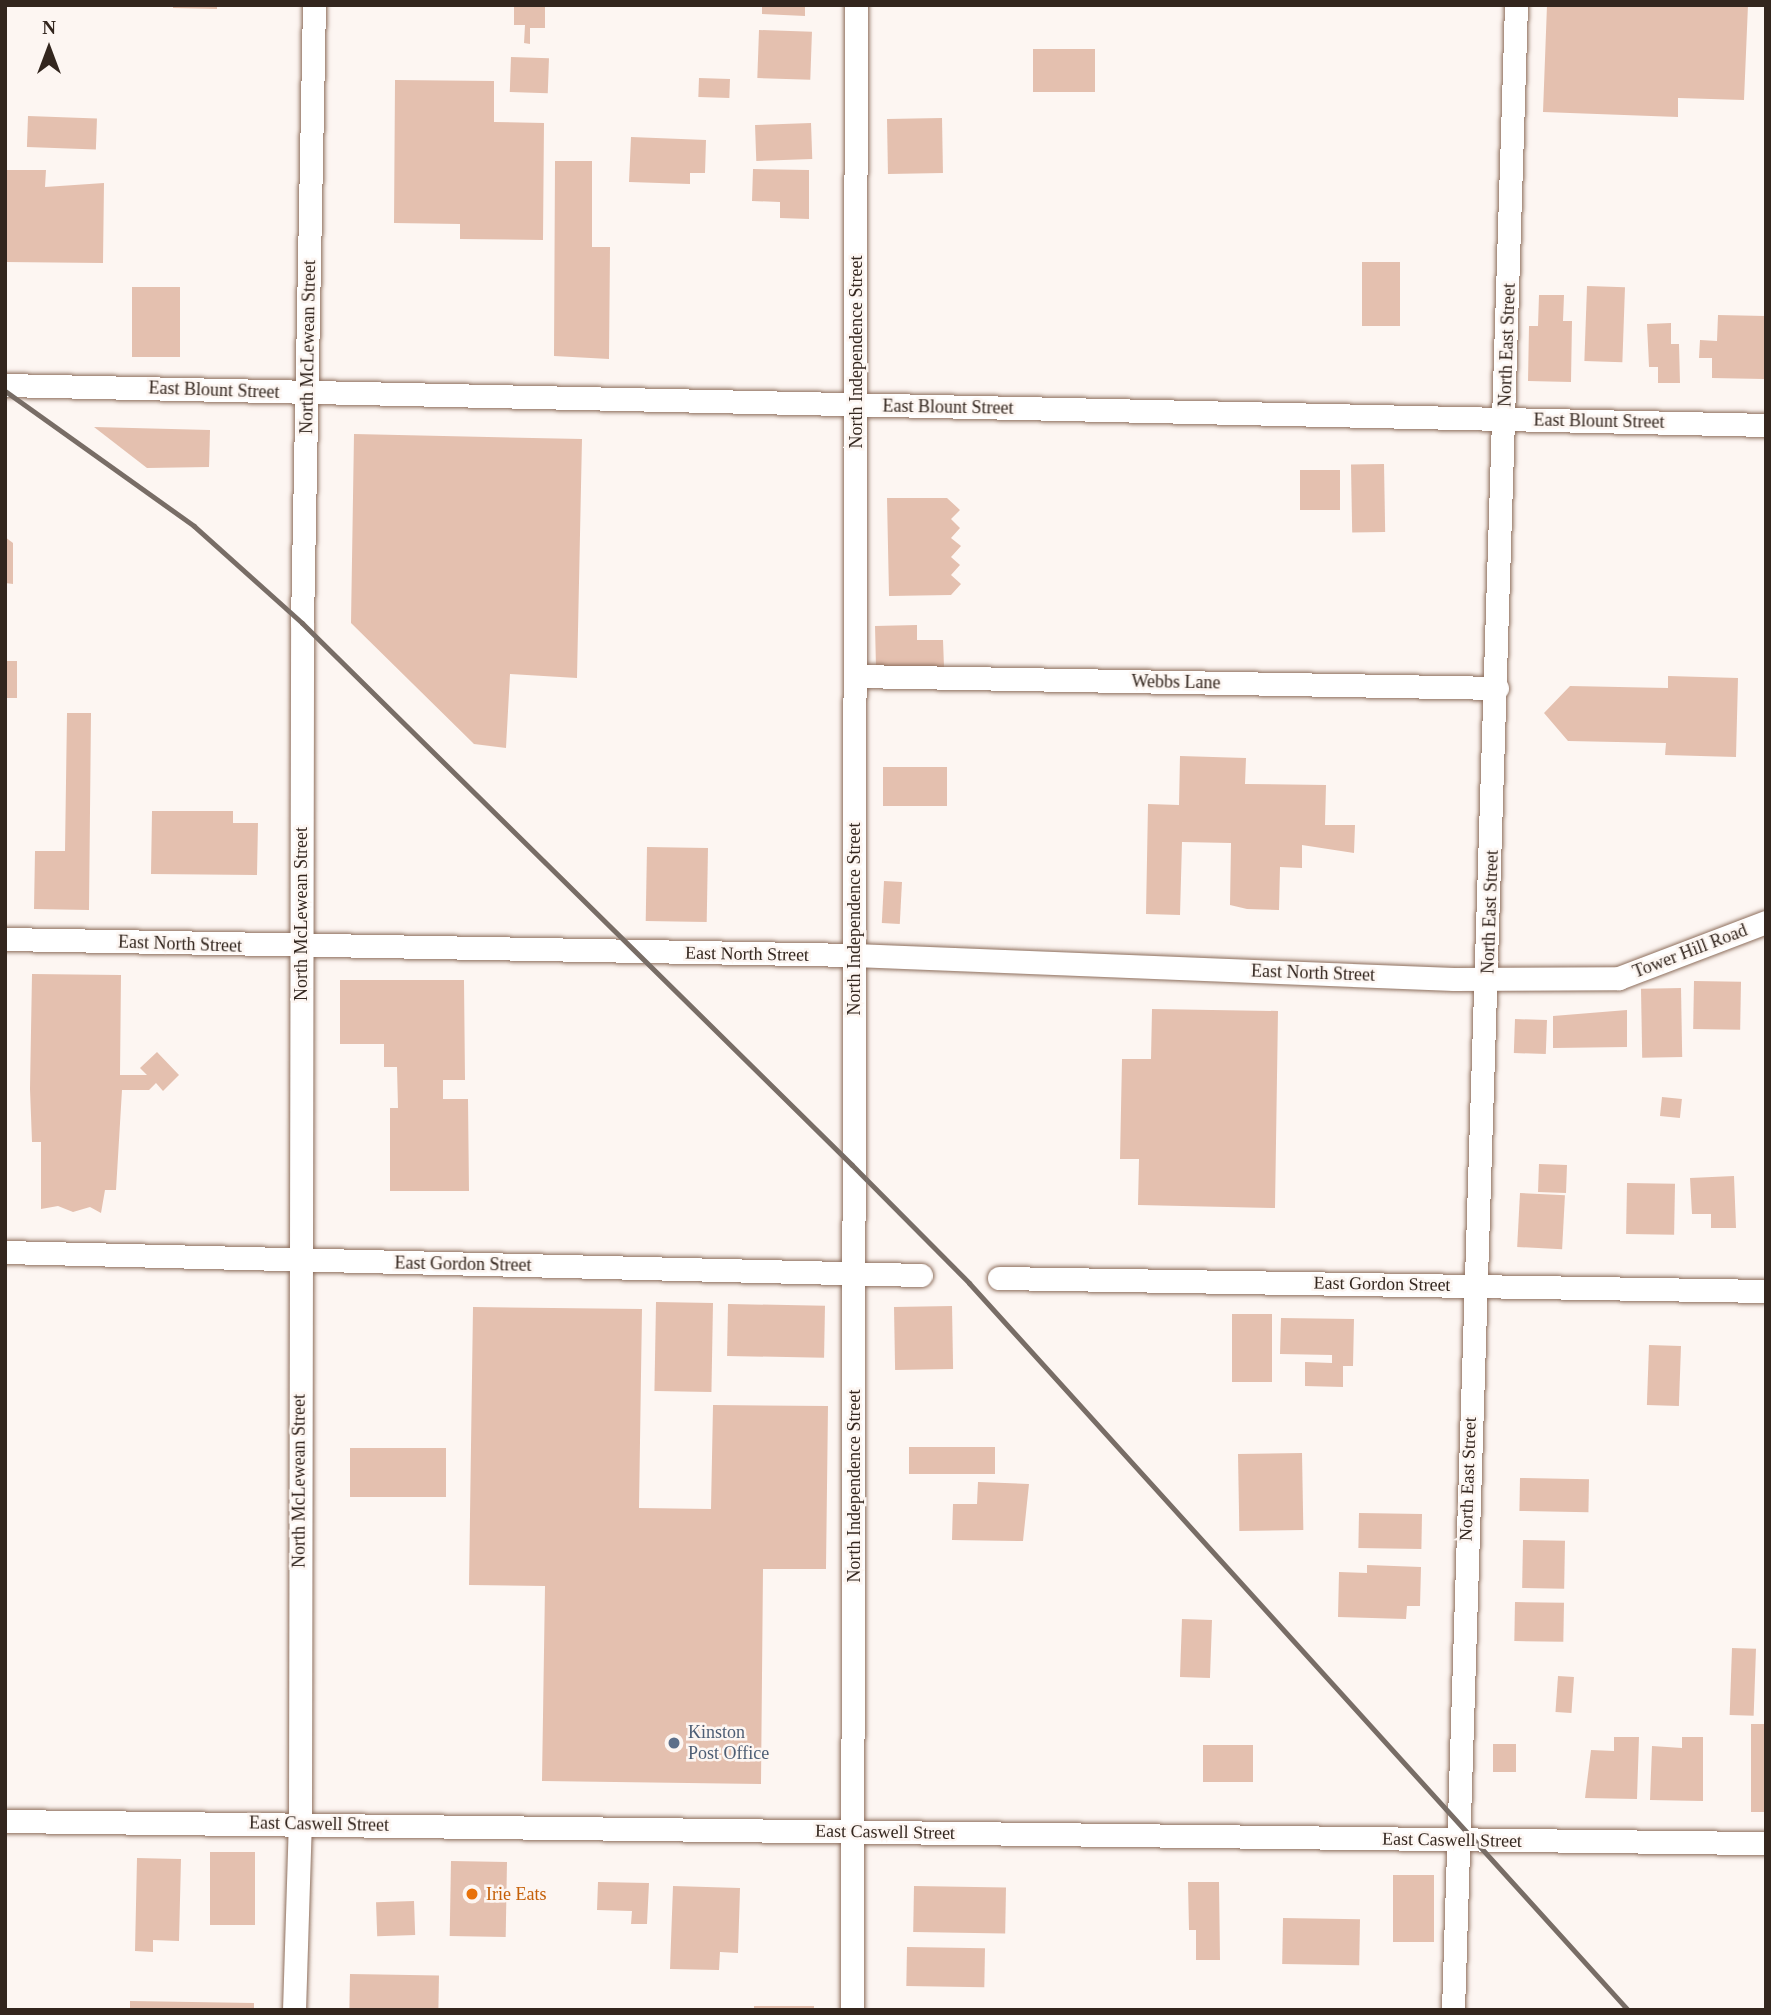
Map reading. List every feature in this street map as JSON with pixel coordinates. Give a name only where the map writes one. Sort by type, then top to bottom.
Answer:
[{"type":"street","name":"North McLewean Street","points":[[294,2010],[300,1823],[300,947],[314,5]]},
{"type":"street","name":"North Independence Street","points":[[852,2010],[856,5]]},
{"type":"street","name":"North East Street","points":[[1453,2010],[1475,1286],[1488,978],[1516,5]]},
{"type":"street","name":"East Blount Street","points":[[5,385],[1766,425]]},
{"type":"street","name":"Webbs Lane","points":[[856,676],[1497,688]]},
{"type":"street","name":"Tower Hill Road","points":[[1488,978],[1619,978],[1766,922]]},
{"type":"street","name":"East North Street","points":[[5,939],[300,947],[854,955],[1488,978]]},
{"type":"street","name":"East Gordon Street","points":[[5,1252],[921,1275]]},
{"type":"street","name":"East Gordon Street","points":[[999,1278],[1766,1291]]},
{"type":"street","name":"East Caswell Street","points":[[5,1821],[853,1832],[1457,1830],[1766,1843]]},
{"type":"building","points":[[173,5],[217,5],[217,9],[173,8]]},
{"type":"building","points":[[514,5],[545,5],[545,28],[530,28],[530,44],[524,43],[525,25],[514,25]]},
{"type":"building","points":[[762,5],[805,5],[805,16],[762,14]]},
{"type":"building","points":[[1547,5],[1748,5],[1744,100],[1678,98],[1678,117],[1543,112]]},
{"type":"building","points":[[759,30],[812,32],[810,80],[757,78]]},
{"type":"building","points":[[1033,49],[1095,49],[1095,92],[1033,92]]},
{"type":"building","points":[[511,57],[549,58],[548,93],[510,92]]},
{"type":"building","points":[[699,78],[730,79],[729,98],[698,97]]},
{"type":"building","points":[[395,80],[494,81],[494,122],[544,123],[543,240],[460,239],[460,224],[394,223]]},
{"type":"building","points":[[28,116],[97,118],[96,149],[27,147]]},
{"type":"building","points":[[942,118],[943,173],[888,174],[887,119]]},
{"type":"building","points":[[811,123],[812,159],[756,161],[755,125]]},
{"type":"building","points":[[631,137],[706,140],[705,173],[690,173],[690,184],[629,182]]},
{"type":"building","points":[[555,161],[592,161],[592,247],[610,247],[609,359],[554,356]]},
{"type":"building","points":[[753,169],[809,170],[809,219],[780,218],[780,202],[752,201]]},
{"type":"building","points":[[5,170],[46,170],[45,187],[104,183],[103,263],[5,262]]},
{"type":"building","points":[[1362,262],[1400,262],[1400,326],[1362,326]]},
{"type":"building","points":[[1587,286],[1625,287],[1622,362],[1584,361]]},
{"type":"building","points":[[132,287],[180,287],[180,357],[132,357]]},
{"type":"building","points":[[1539,295],[1564,295],[1563,321],[1572,321],[1571,382],[1528,381],[1529,326],[1538,326]]},
{"type":"building","points":[[1718,315],[1765,316],[1764,379],[1712,378],[1712,358],[1699,358],[1700,340],[1717,341]]},
{"type":"building","points":[[1671,323],[1671,344],[1679,344],[1680,383],[1658,383],[1658,367],[1649,367],[1647,324]]},
{"type":"building","points":[[94,427],[210,430],[209,467],[147,468]]},
{"type":"building","points":[[354,434],[582,439],[577,678],[510,674],[506,748],[474,744],[351,623]]},
{"type":"building","points":[[1384,464],[1385,532],[1352,533],[1351,465]]},
{"type":"building","points":[[1300,470],[1340,470],[1340,510],[1300,510]]},
{"type":"building","points":[[887,498],[947,498],[960,510],[951,519],[960,528],[951,538],[961,546],[951,557],[960,565],[951,575],[961,584],[951,595],[889,596]]},
{"type":"building","points":[[5,537],[13,543],[13,584],[5,583]]},
{"type":"building","points":[[917,625],[917,640],[943,640],[944,667],[876,668],[875,626]]},
{"type":"building","points":[[5,661],[17,661],[17,698],[5,698]]},
{"type":"building","points":[[1668,676],[1738,678],[1736,757],[1665,755],[1666,743],[1568,741],[1544,713],[1570,686],[1668,688]]},
{"type":"building","points":[[67,713],[91,713],[89,910],[34,909],[35,851],[65,851]]},
{"type":"building","points":[[1180,756],[1246,758],[1245,784],[1326,785],[1325,825],[1355,825],[1354,853],[1302,845],[1302,868],[1280,867],[1279,910],[1247,909],[1230,905],[1231,843],[1182,842],[1180,915],[1146,914],[1148,804],[1179,805]]},
{"type":"building","points":[[883,767],[947,767],[947,806],[883,806]]},
{"type":"building","points":[[152,811],[233,811],[233,823],[258,823],[257,875],[151,874]]},
{"type":"building","points":[[647,847],[708,848],[707,922],[646,921]]},
{"type":"building","points":[[884,881],[902,882],[900,924],[882,923]]},
{"type":"building","points":[[32,974],[121,975],[120,1075],[147,1075],[140,1068],[157,1052],[179,1075],[163,1091],[156,1083],[149,1090],[122,1090],[116,1190],[105,1190],[101,1213],[90,1207],[73,1212],[58,1206],[41,1209],[41,1142],[32,1142]]},
{"type":"building","points":[[340,980],[464,980],[465,1080],[443,1080],[443,1099],[468,1099],[469,1191],[390,1191],[390,1108],[398,1108],[397,1067],[384,1067],[384,1044],[340,1044]]},
{"type":"building","points":[[1694,981],[1741,982],[1740,1030],[1693,1029]]},
{"type":"building","points":[[1681,988],[1682,1057],[1642,1058],[1641,989]]},
{"type":"building","points":[[1152,1009],[1278,1011],[1275,1208],[1138,1205],[1139,1159],[1120,1159],[1122,1059],[1151,1059]]},
{"type":"building","points":[[1627,1010],[1627,1047],[1553,1048],[1553,1016]]},
{"type":"building","points":[[1515,1019],[1547,1020],[1546,1054],[1514,1053]]},
{"type":"building","points":[[1662,1097],[1682,1099],[1680,1118],[1660,1116]]},
{"type":"building","points":[[1539,1164],[1567,1165],[1566,1193],[1538,1192]]},
{"type":"building","points":[[1734,1176],[1736,1228],[1711,1228],[1711,1214],[1692,1214],[1690,1178]]},
{"type":"building","points":[[1627,1183],[1675,1184],[1674,1235],[1626,1234]]},
{"type":"building","points":[[1520,1193],[1565,1195],[1562,1249],[1517,1247]]},
{"type":"building","points":[[656,1302],[713,1303],[711,1392],[654,1391]]},
{"type":"building","points":[[728,1304],[825,1306],[824,1358],[727,1356]]},
{"type":"building","points":[[952,1306],[953,1369],[895,1370],[894,1307]]},
{"type":"building","points":[[473,1307],[642,1309],[639,1508],[711,1509],[713,1405],[828,1406],[826,1569],[763,1569],[761,1784],[542,1781],[545,1586],[469,1585]]},
{"type":"building","points":[[1232,1314],[1272,1314],[1272,1382],[1232,1382]]},
{"type":"building","points":[[1281,1318],[1354,1319],[1353,1366],[1343,1366],[1343,1387],[1305,1386],[1305,1362],[1332,1363],[1332,1355],[1280,1354]]},
{"type":"building","points":[[1649,1345],[1681,1346],[1679,1406],[1647,1405]]},
{"type":"building","points":[[909,1447],[995,1447],[995,1474],[909,1474]]},
{"type":"building","points":[[350,1448],[446,1448],[446,1497],[350,1497]]},
{"type":"building","points":[[1302,1453],[1303,1530],[1239,1531],[1238,1454]]},
{"type":"building","points":[[1520,1478],[1589,1479],[1588,1512],[1519,1511]]},
{"type":"building","points":[[978,1482],[1029,1484],[1023,1541],[952,1540],[953,1504],[977,1504]]},
{"type":"building","points":[[1359,1513],[1422,1514],[1421,1549],[1358,1548]]},
{"type":"building","points":[[1523,1540],[1565,1541],[1564,1589],[1522,1588]]},
{"type":"building","points":[[1367,1565],[1421,1567],[1420,1606],[1407,1606],[1406,1619],[1338,1617],[1339,1572],[1367,1573]]},
{"type":"building","points":[[1515,1602],[1564,1603],[1563,1642],[1514,1641]]},
{"type":"building","points":[[1182,1619],[1212,1620],[1210,1678],[1180,1677]]},
{"type":"building","points":[[1732,1648],[1756,1649],[1754,1716],[1730,1715]]},
{"type":"building","points":[[1558,1676],[1574,1677],[1571,1713],[1555,1712]]},
{"type":"building","points":[[1751,1724],[1766,1724],[1766,1812],[1751,1812]]},
{"type":"building","points":[[1614,1737],[1639,1737],[1637,1799],[1585,1798],[1591,1750],[1614,1751]]},
{"type":"building","points":[[1682,1737],[1703,1737],[1703,1801],[1650,1800],[1652,1746],[1682,1748]]},
{"type":"building","points":[[1493,1744],[1516,1744],[1516,1772],[1493,1772]]},
{"type":"building","points":[[1203,1745],[1253,1745],[1253,1782],[1203,1782]]},
{"type":"building","points":[[210,1852],[255,1852],[255,1925],[210,1925]]},
{"type":"building","points":[[137,1858],[181,1859],[179,1941],[153,1940],[153,1952],[135,1951]]},
{"type":"building","points":[[451,1861],[507,1862],[506,1937],[450,1936]]},
{"type":"building","points":[[1393,1875],[1434,1875],[1434,1942],[1393,1942]]},
{"type":"building","points":[[598,1882],[649,1883],[647,1924],[631,1924],[632,1911],[597,1910]]},
{"type":"building","points":[[1188,1882],[1219,1882],[1220,1960],[1196,1960],[1196,1930],[1189,1930]]},
{"type":"building","points":[[673,1886],[740,1888],[738,1953],[720,1952],[719,1970],[670,1969]]},
{"type":"building","points":[[914,1886],[1006,1888],[1005,1934],[913,1932]]},
{"type":"building","points":[[414,1901],[415,1935],[377,1936],[376,1902]]},
{"type":"building","points":[[1283,1918],[1360,1919],[1359,1965],[1282,1964]]},
{"type":"building","points":[[907,1947],[985,1948],[984,1987],[906,1986]]},
{"type":"building","points":[[350,1974],[439,1976],[438,2010],[349,2010]]},
{"type":"building","points":[[130,2001],[254,2003],[254,2010],[130,2010]]},
{"type":"building","points":[[754,2006],[814,2006],[814,2010],[754,2010]]},
{"type":"railway","points":[[5,391],[194,526],[302,623],[852,1165],[969,1283],[1628,2010]]},
{"type":"place","name":"Kinston Post Office","points":[[674,1743]]},
{"type":"place","name":"Irie Eats","points":[[472,1894]]}]
